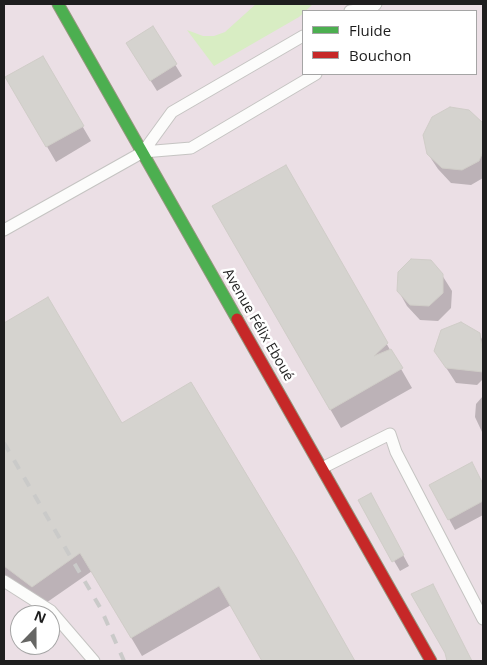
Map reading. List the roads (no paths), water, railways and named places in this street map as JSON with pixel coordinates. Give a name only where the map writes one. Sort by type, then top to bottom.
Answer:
[{"type":"street","name":"Avenue Félix Eboué","points":[[58,4],[431,661]]},
{"type":"lane","points":[[356,10],[373,7]]},
{"type":"lane","points":[[143,152],[172,112],[302,37]]},
{"type":"lane","points":[[4,230],[143,152],[191,148],[314,75]]},
{"type":"lane","points":[[322,468],[390,434],[396,452],[483,619]]},
{"type":"lane","points":[[4,582],[51,610],[94,661]]},
{"type":"railway","points":[[4,443],[101,609],[124,661]]}]
